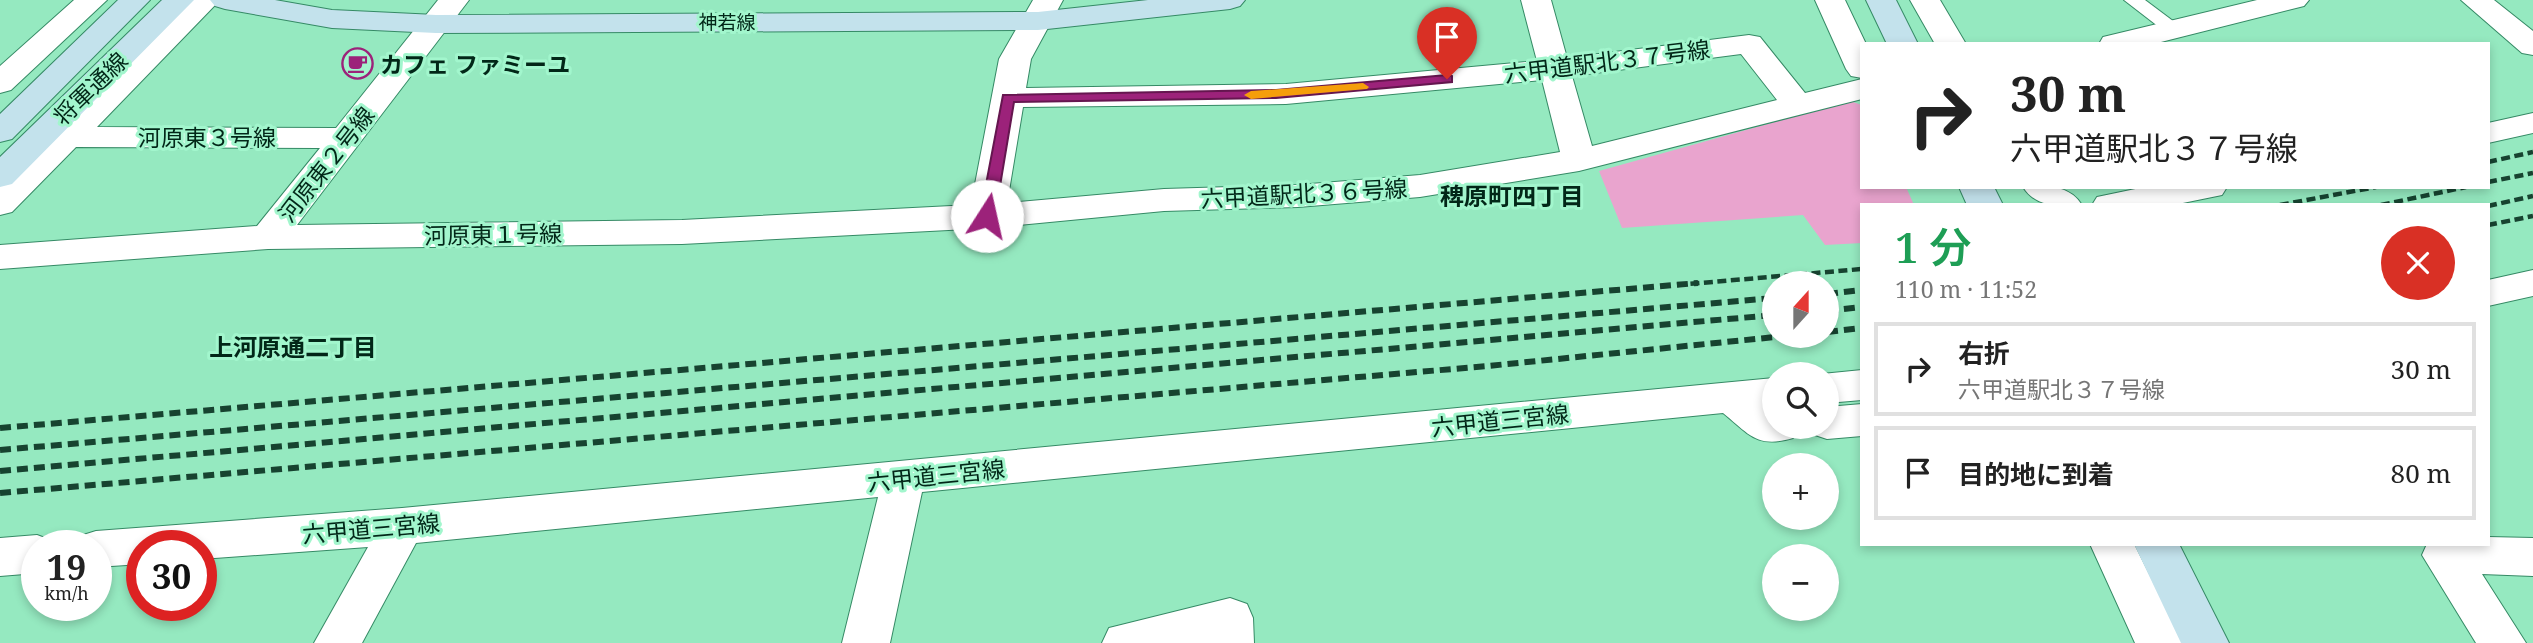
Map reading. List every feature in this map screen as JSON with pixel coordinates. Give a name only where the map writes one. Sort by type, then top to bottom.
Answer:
[{"type":"street","points":[[0,83],[92,0]]},
{"type":"street","points":[[0,132],[135,0]]},
{"type":"street","name":"将軍通線","points":[[0,176],[179,0]]},
{"type":"street","points":[[0,204],[205,0]]},
{"type":"street","name":"神若線","points":[[225,0],[332,19],[445,12],[1043,10],[1230,0]]},
{"type":"street","points":[[1536,0],[1579,160]]},
{"type":"street","points":[[1830,0],[1860,65]]},
{"type":"street","points":[[1881,0],[1902,42]]},
{"type":"street","points":[[1926,0],[1950,42]]},
{"type":"street","points":[[2134,42],[2184,37],[2294,0]]},
{"type":"street","points":[[2476,0],[2533,46]]},
{"type":"street","points":[[987,216],[1015,59],[1043,10]]},
{"type":"street","name":"河原東２号線","points":[[268,237],[445,12]]},
{"type":"street","name":"六甲道駅北３７号線","points":[[1008,98],[1276,94],[1555,69],[1749,44],[1798,106]]},
{"type":"street","name":"六甲道駅北３６号線","points":[[987,216],[1164,200],[1298,196],[1420,186],[1579,160],[1860,90]]},
{"type":"street","points":[[2490,133],[2533,123]]},
{"type":"street","name":"河原東３号線","points":[[67,137],[347,138]]},
{"type":"street","points":[[2043,189],[2063,203]]},
{"type":"street","points":[[2120,203],[2199,189]]},
{"type":"street","name":"河原東１号線","points":[[0,257],[268,237],[682,232],[987,216]]},
{"type":"street","points":[[2490,293],[2533,284]]},
{"type":"street","points":[[1839,387],[1860,385]]},
{"type":"street","name":"六甲道三宮線","points":[[112,549],[402,526],[1762,394]]},
{"type":"street","points":[[1731,397],[1762,422]]},
{"type":"street","points":[[1839,422],[1860,420]]},
{"type":"street","points":[[866,643],[904,478]]},
{"type":"street","points":[[338,643],[402,526]]},
{"type":"street","points":[[2113,546],[2159,643]]},
{"type":"street","points":[[2157,546],[2205,643]]},
{"type":"street","points":[[0,557],[21,555]]},
{"type":"street","points":[[2502,643],[2444,555],[2533,557]]},
{"type":"street","points":[[1126,643],[1230,618],[1230,643]]},
{"type":"lane","points":[[2133,0],[2184,37]]},
{"type":"shaded area","points":[[1850,101],[1860,104],[1860,189],[1907,189],[1913,203],[1860,203],[1860,243],[1825,245],[1803,215],[1622,228],[1599,171]]},
{"type":"railway","points":[[2490,162],[2533,152]]},
{"type":"railway","points":[[2490,182],[2533,173]]},
{"type":"railway","points":[[2291,203],[2365,189]]},
{"type":"railway","points":[[2390,203],[2457,189]]},
{"type":"railway","points":[[2490,206],[2533,196]]},
{"type":"railway","points":[[2490,225],[2533,216]]},
{"type":"railway","points":[[1677,285],[1860,269]]},
{"type":"railway","points":[[0,428],[1698,283]]},
{"type":"railway","points":[[1839,293],[1860,290]]},
{"type":"railway","points":[[0,450],[1762,299]]},
{"type":"railway","points":[[1839,310],[1860,307]]},
{"type":"railway","points":[[0,471],[1762,316]]},
{"type":"railway","points":[[1839,331],[1860,328]]},
{"type":"railway","points":[[0,493],[1488,366],[1762,338]]},
{"type":"slow traffic","points":[[1251,95],[1363,87]]},
{"type":"place","name":"カフェ ファミーユ","points":[[357,64]]},
{"type":"district","name":"稗原町四丁目","points":[[1512,195]]},
{"type":"district","name":"上河原通二丁目","points":[[293,346]]},
{"type":"route","points":[[987,216],[1008,98],[1276,94],[1447,79]]}]
